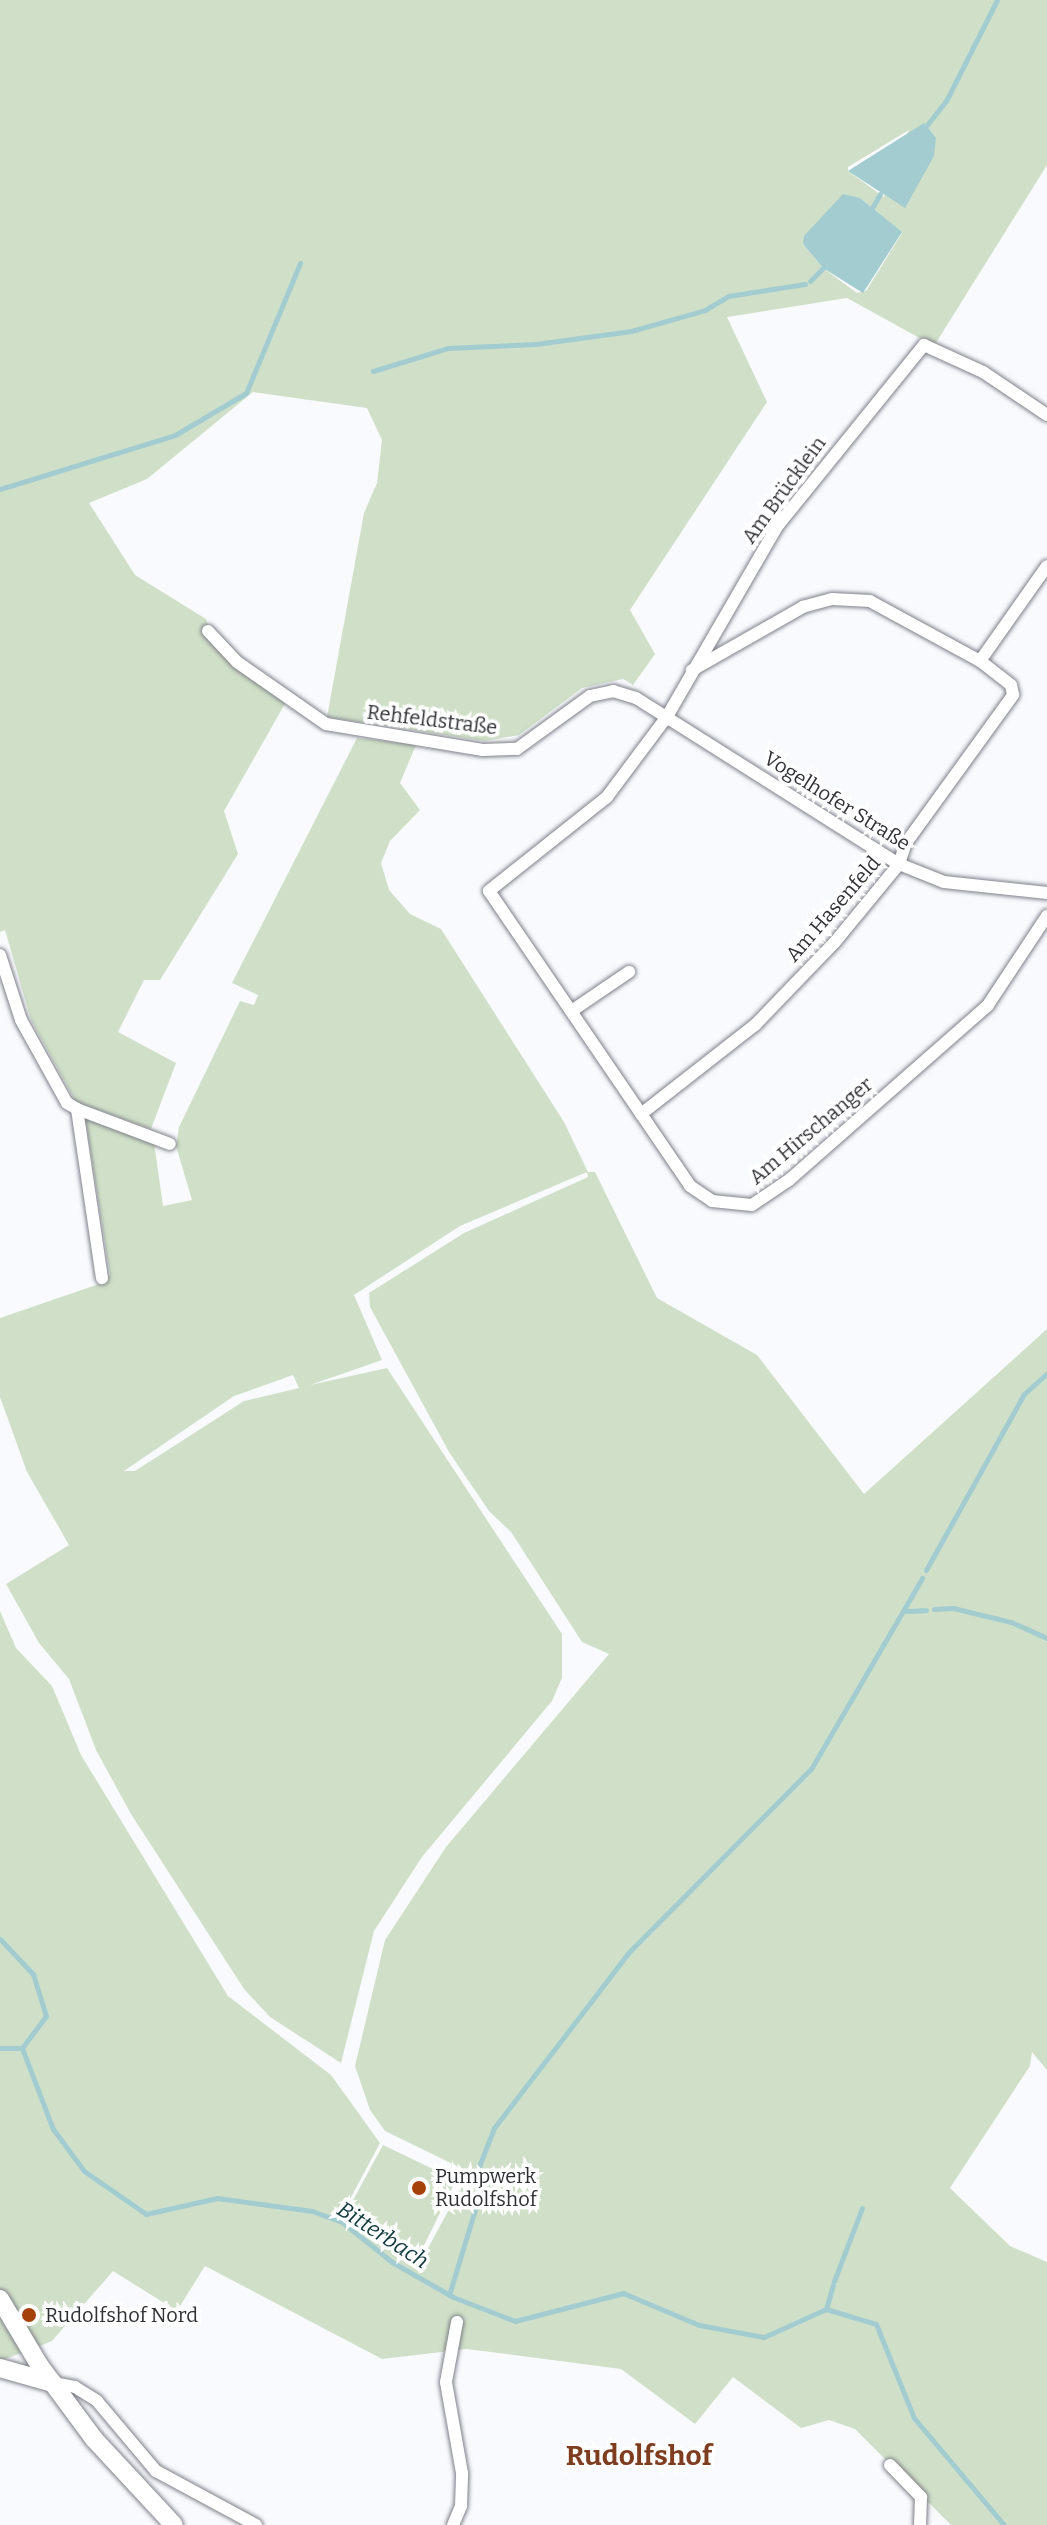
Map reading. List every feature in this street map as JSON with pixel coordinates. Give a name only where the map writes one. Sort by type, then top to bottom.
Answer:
[{"type":"main road","points":[[0,2299],[53,2383],[94,2439],[174,2525]]},
{"type":"main road","points":[[0,2368],[53,2383]]},
{"type":"street","name":"Am Brücklein","points":[[692,670],[778,525],[924,345],[983,372],[1047,415]]},
{"type":"street","points":[[666,718],[692,670],[803,607],[832,599],[870,601],[980,661],[1047,566]]},
{"type":"street","name":"Rehfeldstraße","points":[[208,631],[237,662],[326,724],[483,750],[517,749],[590,696],[613,691],[636,698],[666,718]]},
{"type":"street","name":"Am Hasenfeld","points":[[641,1114],[755,1025],[835,942],[899,864],[906,843],[1013,695],[1011,685],[980,661]]},
{"type":"street","name":"Vogelhofer Straße","points":[[666,718],[899,864],[944,882],[1047,893]]},
{"type":"street","name":"Am Hirschanger","points":[[666,718],[607,797],[489,891],[573,1010],[690,1186],[712,1201],[752,1205],[789,1180],[988,1005],[1047,916]]},
{"type":"street","points":[[0,955],[21,1020],[67,1103],[170,1144]]},
{"type":"street","points":[[573,1010],[629,972]]},
{"type":"street","points":[[77,1109],[102,1278]]},
{"type":"street","points":[[453,2525],[461,2506],[462,2473],[446,2382],[457,2322]]},
{"type":"street","points":[[53,2383],[75,2387],[97,2401],[156,2471],[256,2525]]},
{"type":"street","points":[[890,2465],[921,2497],[920,2525]]},
{"type":"green space","points":[[0,0],[1047,0],[1047,165],[934,346],[847,298],[727,317],[767,402],[630,610],[655,654],[633,685],[623,679],[582,688],[519,735],[484,741],[327,717],[364,513],[377,483],[382,440],[367,408],[253,392],[147,479],[89,503],[135,575],[206,619],[216,647],[286,702],[224,811],[238,854],[160,980],[144,980],[118,1032],[176,1063],[151,1129],[76,1102],[31,1020],[5,930],[0,932]],"holes":[[[909,130],[884,197],[848,171],[848,167]],[[860,198],[902,233],[866,291],[857,293],[823,268],[803,244]]]},
{"type":"green space","points":[[357,738],[416,745],[400,783],[420,810],[390,841],[381,863],[389,890],[410,914],[441,929],[564,1122],[588,1172],[595,1172],[657,1298],[757,1355],[864,1494],[1047,1329],[1047,2070],[1032,2052],[1030,2066],[950,2188],[1010,2246],[1047,2262],[1047,2525],[951,2525],[855,2429],[829,2420],[801,2428],[733,2377],[695,2424],[621,2369],[467,2349],[382,2359],[205,2266],[177,2311],[113,2271],[52,2341],[0,2361],[0,1611],[16,1648],[52,1686],[81,1755],[228,1996],[331,2075],[380,2143],[341,2216],[418,2267],[469,2172],[385,2131],[370,2110],[355,2066],[385,1940],[446,1847],[609,1654],[582,1642],[511,1532],[489,1511],[449,1452],[370,1307],[369,1293],[464,1233],[588,1177],[587,1172],[460,1226],[354,1295],[382,1360],[310,1385],[387,1368],[562,1634],[562,1678],[552,1701],[422,1857],[374,1931],[341,2063],[270,2017],[244,1989],[131,1814],[96,1750],[69,1679],[39,1643],[6,1584],[69,1545],[27,1472],[0,1397],[0,1318],[99,1284],[110,1275],[85,1116],[154,1142],[163,1206],[192,1200],[176,1146],[179,1127],[240,1001],[254,1005],[258,995],[232,983]],"holes":[[[293,1375],[299,1388],[244,1401],[135,1471],[124,1471],[234,1396]]]},
{"type":"green space","points":[[383,2145],[456,2180],[417,2260],[345,2215]]},
{"type":"water","points":[[924,123],[936,138],[934,156],[905,208],[848,171]]},
{"type":"water","points":[[843,194],[860,198],[902,232],[863,293],[823,268],[803,244],[804,236]]},
{"type":"waterway","points":[[927,125],[946,101],[997,0]]},
{"type":"waterway","points":[[872,208],[880,194]]},
{"type":"waterway","points":[[0,489],[175,435],[246,393],[300,263]]},
{"type":"waterway","points":[[810,281],[823,268]]},
{"type":"waterway","points":[[373,371],[448,348],[536,344],[631,331],[705,310],[728,296],[805,284]]},
{"type":"waterway","points":[[926,1570],[1024,1394],[1047,1373]]},
{"type":"waterway","points":[[480,2182],[478,2169],[494,2128],[629,1952],[811,1769],[922,1578]]},
{"type":"waterway","points":[[934,1609],[953,1608],[1011,1622],[1047,1638]]},
{"type":"waterway","points":[[903,1611],[926,1610]]},
{"type":"waterway","name":"Bitterbach","points":[[0,1939],[33,1974],[46,2016],[22,2048]]},
{"type":"waterway","points":[[0,2048],[22,2048]]},
{"type":"waterway","name":"Bitterbach","points":[[22,2048],[53,2129],[84,2171],[146,2214],[217,2198],[312,2211],[342,2222],[392,2262],[453,2297],[515,2321],[623,2293],[699,2325],[764,2337],[826,2309],[876,2324],[914,2418],[1004,2525]]},
{"type":"waterway","points":[[449,2295],[479,2196]]},
{"type":"waterway","points":[[834,2281],[862,2208]]},
{"type":"waterway","points":[[826,2309],[833,2285]]},
{"type":"place","name":"Pumpwerk Rudolfshof","points":[[419,2188]]},
{"type":"place","name":"Rudolfshof Nord","points":[[29,2315]]},
{"type":"district","name":"Rudolfshof","points":[[639,2456]]}]
